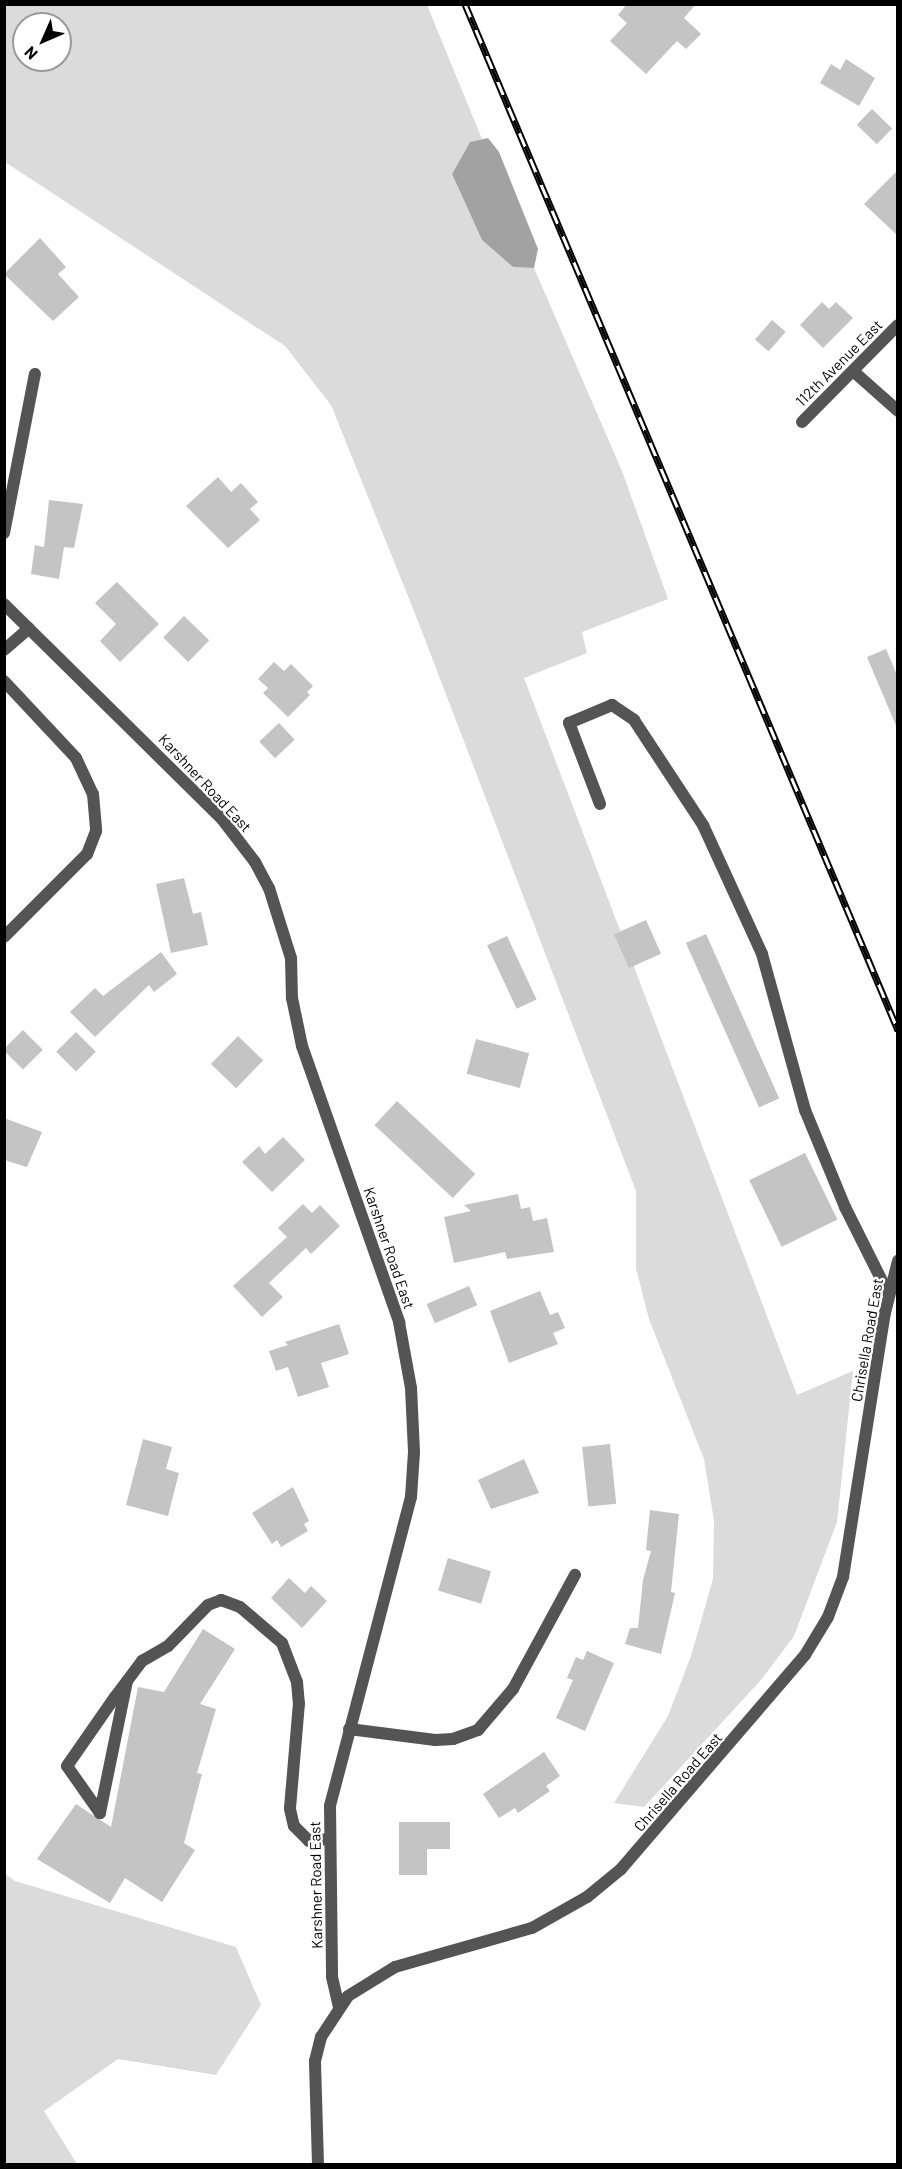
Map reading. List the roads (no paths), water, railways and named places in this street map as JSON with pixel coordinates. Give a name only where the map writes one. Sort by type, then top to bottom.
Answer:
[{"type":"street","name":"112th Avenue East","points":[[802,422],[897,325]]},
{"type":"street","points":[[853,371],[897,411]]},
{"type":"street","points":[[4,533],[36,374]]},
{"type":"street","name":"Karshner Road East","points":[[4,604],[222,819],[260,870],[291,958],[292,998],[302,1046],[399,1322],[411,1388],[414,1452],[411,1497],[349,1729],[338,1762],[327,1839],[332,1977],[339,2008]]},
{"type":"street","points":[[4,650],[29,628]]},
{"type":"street","points":[[4,681],[76,758],[93,794],[96,831],[87,854],[4,937]]},
{"type":"street","points":[[600,804],[569,723],[612,705],[634,720],[703,825],[762,954],[805,1110],[845,1207],[889,1295]]},
{"type":"street","name":"Chrisella Road East","points":[[318,2164],[315,2061],[321,2037],[339,2008],[362,1985],[395,1967],[532,1928],[587,1897],[621,1869],[805,1656],[828,1617],[843,1577],[889,1295],[897,1261]]},
{"type":"street","points":[[349,1729],[435,1740],[453,1739],[478,1730],[513,1689],[575,1575]]},
{"type":"street","points":[[127,1681],[100,1813],[67,1766],[127,1681],[142,1661],[168,1646],[208,1605],[222,1600],[240,1607],[282,1644],[297,1682],[299,1703],[290,1809],[294,1826],[309,1841],[327,1839]]},
{"type":"railway","points":[[465,4],[898,1030]]}]
